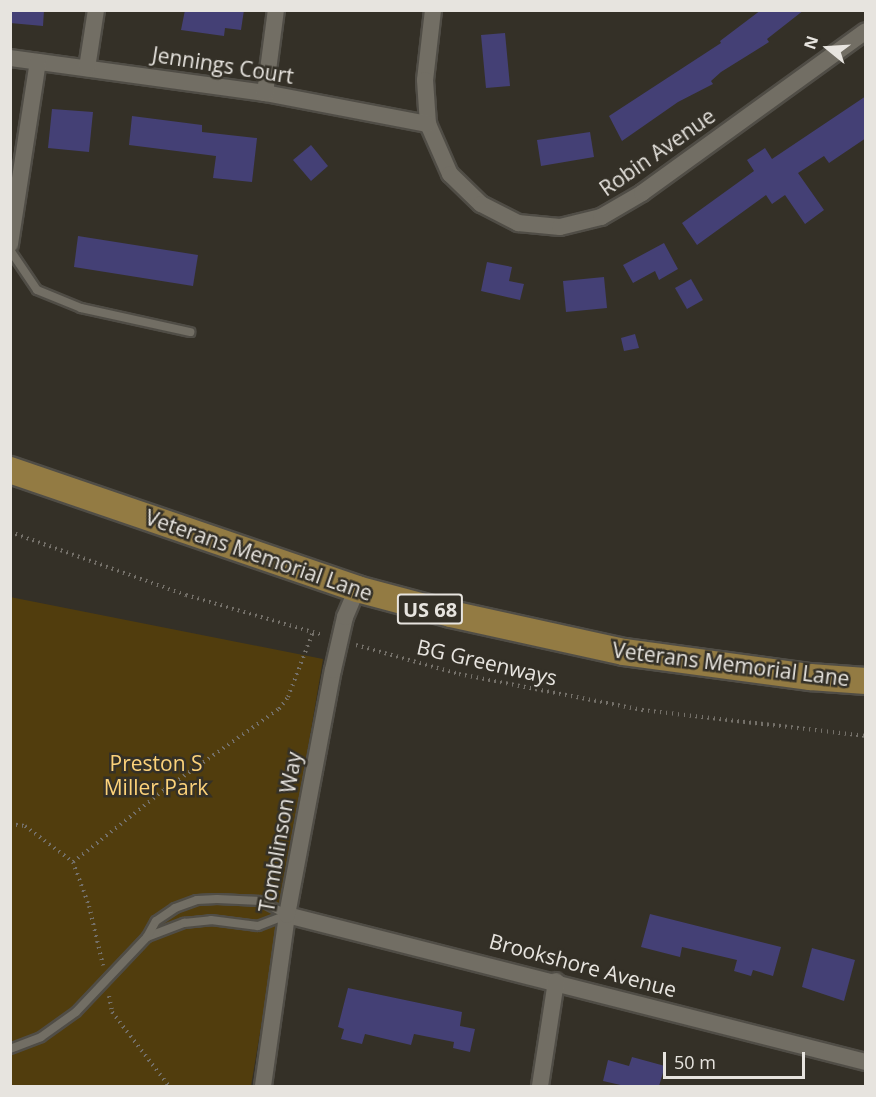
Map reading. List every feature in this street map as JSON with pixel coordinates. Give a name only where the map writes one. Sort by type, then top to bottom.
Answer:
[{"type":"main road","name":"Veterans Memorial Lane","points":[[10,470],[357,589],[624,652],[810,677],[866,681]]},
{"type":"street","points":[[87,68],[96,10]]},
{"type":"street","points":[[265,93],[276,10]]},
{"type":"street","name":"Robin Avenue","points":[[433,10],[425,80],[428,124],[450,174],[481,204],[518,223],[561,227],[601,217],[642,194],[866,31]]},
{"type":"street","name":"Jennings Court","points":[[10,58],[265,93],[428,124]]},
{"type":"street","points":[[10,244],[38,62]]},
{"type":"street","name":"Tomblinson Way","points":[[263,1086],[287,915],[340,640],[357,589]]},
{"type":"street","name":"Brookshore Avenue","points":[[287,915],[556,981],[866,1062]]},
{"type":"street","points":[[540,1086],[556,981]]},
{"type":"lane","points":[[10,250],[37,290],[81,308],[190,332]]},
{"type":"lane","points":[[10,1048],[59,1026],[147,937],[156,921],[197,900],[261,901],[287,915]]},
{"type":"lane","points":[[147,937],[184,923],[211,920],[258,926],[287,915]]},
{"type":"path","name":"BG Greenways","points":[[10,532],[186,595],[459,674],[642,710],[866,736]]},
{"type":"path","points":[[73,862],[164,790],[279,709],[288,697],[313,632]]},
{"type":"path","points":[[10,824],[25,826],[73,862],[89,906],[112,1012],[169,1086]]},
{"type":"green space","name":"Preston S Miller Park","points":[[10,597],[323,659],[251,1086],[11,1086]]},
{"type":"building","points":[[10,10],[44,10],[43,26],[10,23]]},
{"type":"building","points":[[185,10],[244,10],[241,30],[225,28],[224,36],[181,30]]},
{"type":"building","points":[[761,10],[804,10],[767,39],[769,42],[721,72],[711,81],[713,84],[678,102],[622,141],[609,116],[721,43],[720,41]]},
{"type":"building","points":[[505,33],[510,86],[486,88],[481,35]]},
{"type":"building","points":[[866,96],[866,138],[829,163],[824,156],[798,173],[824,210],[805,224],[785,195],[772,204],[766,195],[697,245],[682,223],[754,171],[747,160],[765,148],[772,159]]},
{"type":"building","points":[[52,109],[93,112],[89,152],[48,148]]},
{"type":"building","points":[[132,116],[202,125],[202,132],[257,138],[252,182],[213,178],[216,156],[129,145]]},
{"type":"building","points":[[590,132],[594,157],[541,166],[537,140]]},
{"type":"building","points":[[311,145],[328,166],[311,181],[293,160]]},
{"type":"building","points":[[78,236],[198,255],[193,286],[74,267]]},
{"type":"building","points":[[664,243],[678,269],[659,280],[655,271],[633,283],[623,265]]},
{"type":"building","points":[[487,262],[512,267],[509,281],[524,284],[520,300],[481,291]]},
{"type":"building","points":[[604,277],[607,308],[566,312],[563,281]]},
{"type":"building","points":[[691,279],[703,300],[687,309],[675,288]]},
{"type":"building","points":[[635,334],[639,348],[624,351],[621,338]]},
{"type":"building","points":[[650,914],[781,947],[773,976],[753,970],[751,976],[734,971],[737,960],[682,947],[680,957],[641,947]]},
{"type":"building","points":[[812,948],[855,960],[844,1001],[802,987]]},
{"type":"building","points":[[348,988],[462,1012],[460,1026],[475,1029],[470,1052],[453,1048],[454,1042],[414,1034],[411,1045],[365,1034],[362,1044],[341,1039],[344,1029],[338,1027]]},
{"type":"building","points":[[632,1057],[665,1066],[659,1086],[625,1086],[603,1081],[608,1060],[629,1066]]}]
